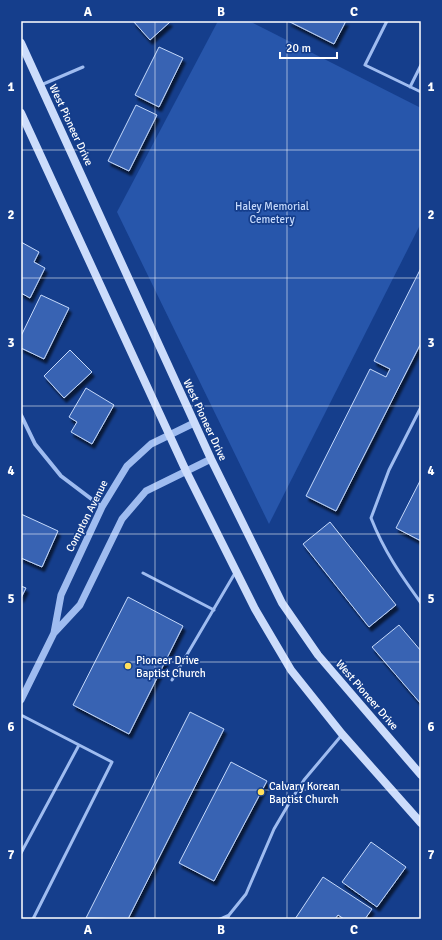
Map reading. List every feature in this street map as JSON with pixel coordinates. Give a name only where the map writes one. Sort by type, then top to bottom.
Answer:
[{"type":"main road","name":"West Pioneer Drive","points":[[21,42],[194,423],[282,603],[318,655],[421,774]]},
{"type":"main road","points":[[21,113],[186,471],[255,609],[291,670],[342,734],[421,822]]},
{"type":"street","points":[[21,415],[35,444],[61,476],[102,507]]},
{"type":"street","name":"Compton Avenue","points":[[21,700],[54,633],[61,595],[102,507],[127,466],[144,449],[169,434],[194,423]]},
{"type":"street","name":"Compton Avenue","points":[[54,633],[80,605],[122,519],[146,491],[211,459]]},
{"type":"lane","points":[[387,21],[365,65],[421,92]]},
{"type":"lane","points":[[410,87],[421,65]]},
{"type":"lane","points":[[41,85],[83,67]]},
{"type":"lane","points":[[421,407],[389,470],[371,518],[382,544],[421,603]]},
{"type":"lane","points":[[172,680],[236,572]]},
{"type":"lane","points":[[143,573],[214,610]]},
{"type":"lane","points":[[21,715],[112,762],[33,919]]},
{"type":"lane","points":[[220,919],[228,915],[246,894],[274,828],[290,800],[304,780],[342,734]]},
{"type":"lane","points":[[21,853],[79,745]]},
{"type":"lane","points":[[227,919],[228,915]]},
{"type":"green space","name":"Haley Memorial Cemetery","points":[[218,21],[249,21],[421,108],[421,223],[269,524],[117,212]]},
{"type":"building","points":[[133,21],[169,21],[170,22],[150,40]]},
{"type":"building","points":[[288,21],[346,21],[334,44]]},
{"type":"building","points":[[159,47],[183,58],[159,107],[135,95]]},
{"type":"building","points":[[136,105],[157,115],[129,171],[108,161]]},
{"type":"building","points":[[21,242],[39,252],[34,262],[45,268],[30,298],[21,293]]},
{"type":"building","points":[[421,268],[421,343],[336,511],[306,496],[370,369],[386,377],[390,369],[374,361]]},
{"type":"building","points":[[41,295],[69,308],[44,359],[21,348],[21,336]]},
{"type":"building","points":[[70,350],[92,372],[64,398],[44,376]]},
{"type":"building","points":[[86,388],[114,405],[92,444],[71,432],[77,422],[69,417]]},
{"type":"building","points":[[421,479],[421,541],[396,528]]},
{"type":"building","points":[[21,514],[58,531],[42,567],[21,558]]},
{"type":"building","points":[[330,522],[396,605],[369,627],[303,544]]},
{"type":"building","points":[[21,586],[26,588],[21,598]]},
{"type":"building","name":"Pioneer Drive Baptist Church","points":[[128,597],[183,626],[129,734],[73,705]]},
{"type":"building","points":[[399,625],[421,651],[421,704],[372,647]]},
{"type":"building","points":[[190,712],[224,729],[128,919],[86,918]]},
{"type":"building","points":[[231,762],[267,781],[214,881],[179,863]]},
{"type":"building","points":[[371,842],[406,867],[377,907],[342,882]]},
{"type":"building","points":[[323,877],[372,909],[365,919],[344,919],[338,915],[335,919],[295,919]]},
{"type":"place","name":"Pioneer Drive Baptist Church","points":[[128,666]]},
{"type":"place","name":"Calvary Korean Baptist Church","points":[[261,792]]}]
